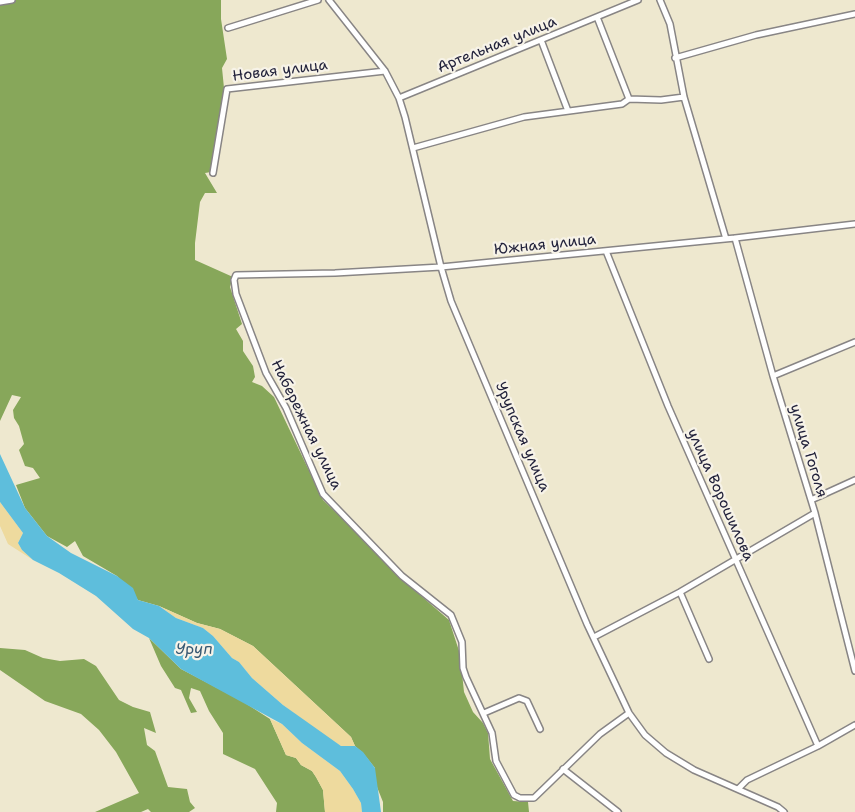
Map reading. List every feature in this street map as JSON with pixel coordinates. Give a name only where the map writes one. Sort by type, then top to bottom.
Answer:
[{"type":"street","points":[[0,2],[12,0]]},
{"type":"street","points":[[228,28],[318,0]]},
{"type":"street","name":"Урупская улица","points":[[330,0],[385,71],[399,98],[441,267],[465,337],[629,713],[645,735],[661,750],[694,770],[778,807],[784,812]]},
{"type":"street","name":"Артельная улица","points":[[399,98],[638,0]]},
{"type":"street","points":[[660,0],[670,24],[684,97],[726,239]]},
{"type":"street","points":[[675,58],[756,35],[855,14]]},
{"type":"street","points":[[597,17],[629,99]]},
{"type":"street","points":[[541,40],[568,111]]},
{"type":"street","name":"Новая улица","points":[[213,173],[227,88],[385,71]]},
{"type":"street","points":[[413,148],[513,119],[622,104],[629,99],[661,100],[684,97]]},
{"type":"street","name":"Южная улица","points":[[236,274],[335,273],[441,267],[855,224]]},
{"type":"street","name":"улица Гоголя","points":[[735,238],[773,376],[815,513],[855,671]]},
{"type":"street","name":"улица Ворошилова","points":[[606,251],[612,271],[668,406],[818,746]]},
{"type":"street","name":"Набережная улица","points":[[236,274],[233,285],[266,373],[286,408],[323,494],[402,576],[451,615],[462,642],[463,668],[466,677],[492,733],[496,761],[514,795],[520,798],[534,798],[563,769]]},
{"type":"street","points":[[773,376],[855,342]]},
{"type":"street","points":[[810,500],[855,480]]},
{"type":"street","points":[[594,637],[680,592],[815,513]]},
{"type":"street","points":[[680,592],[709,658]]},
{"type":"street","points":[[484,712],[519,698],[527,701],[540,729]]},
{"type":"street","points":[[618,812],[563,769],[600,734],[629,713]]},
{"type":"street","points":[[738,789],[747,780],[818,746],[855,725]]},
{"type":"green space","points":[[0,0],[221,0],[221,19],[227,59],[222,68],[224,88],[211,172],[205,173],[217,193],[205,193],[200,202],[195,260],[233,277],[230,287],[242,324],[236,329],[243,341],[243,351],[253,366],[255,377],[252,382],[262,386],[274,397],[323,500],[390,564],[405,582],[449,620],[460,654],[464,692],[473,712],[488,733],[490,759],[513,801],[528,802],[529,812],[383,812],[383,802],[375,782],[375,768],[355,746],[351,737],[253,646],[220,629],[197,623],[159,606],[138,600],[117,576],[83,556],[75,541],[67,547],[47,536],[25,508],[16,485],[40,478],[33,468],[25,466],[19,450],[24,444],[13,410],[21,397],[12,395],[0,421]]},
{"type":"green space","points":[[149,638],[181,669],[242,701],[270,719],[286,755],[296,758],[316,777],[323,790],[325,812],[276,812],[277,803],[255,769],[223,754],[223,733],[200,691],[191,688],[189,698],[197,712],[191,713],[181,690],[175,688],[161,666]]},
{"type":"green space","points":[[0,648],[25,650],[43,658],[60,661],[84,659],[96,666],[119,700],[150,712],[156,733],[144,728],[147,745],[155,751],[168,787],[187,789],[190,802],[195,808],[189,812],[151,812],[148,809],[141,812],[95,812],[139,793],[116,752],[99,730],[81,714],[45,701],[0,670]]},
{"type":"sand","points":[[0,502],[23,533],[18,543],[33,560],[8,544],[0,526]]},
{"type":"sand","points":[[159,606],[197,623],[220,629],[253,646],[351,737],[355,746],[341,746],[326,737],[252,678],[239,662],[232,658],[203,628],[176,618]]},
{"type":"sand","points":[[270,719],[282,724],[302,743],[340,771],[361,803],[362,812],[325,812],[323,790],[316,777],[296,758],[286,755]]},
{"type":"water","name":"Уруп","points":[[0,454],[25,508],[47,536],[71,553],[117,576],[133,588],[138,600],[159,606],[176,618],[203,628],[232,658],[239,662],[252,678],[283,705],[341,746],[355,746],[363,752],[375,768],[381,812],[362,812],[361,803],[340,771],[302,743],[282,724],[181,669],[149,638],[133,629],[96,596],[33,560],[22,550],[18,543],[23,533],[0,502]]}]
